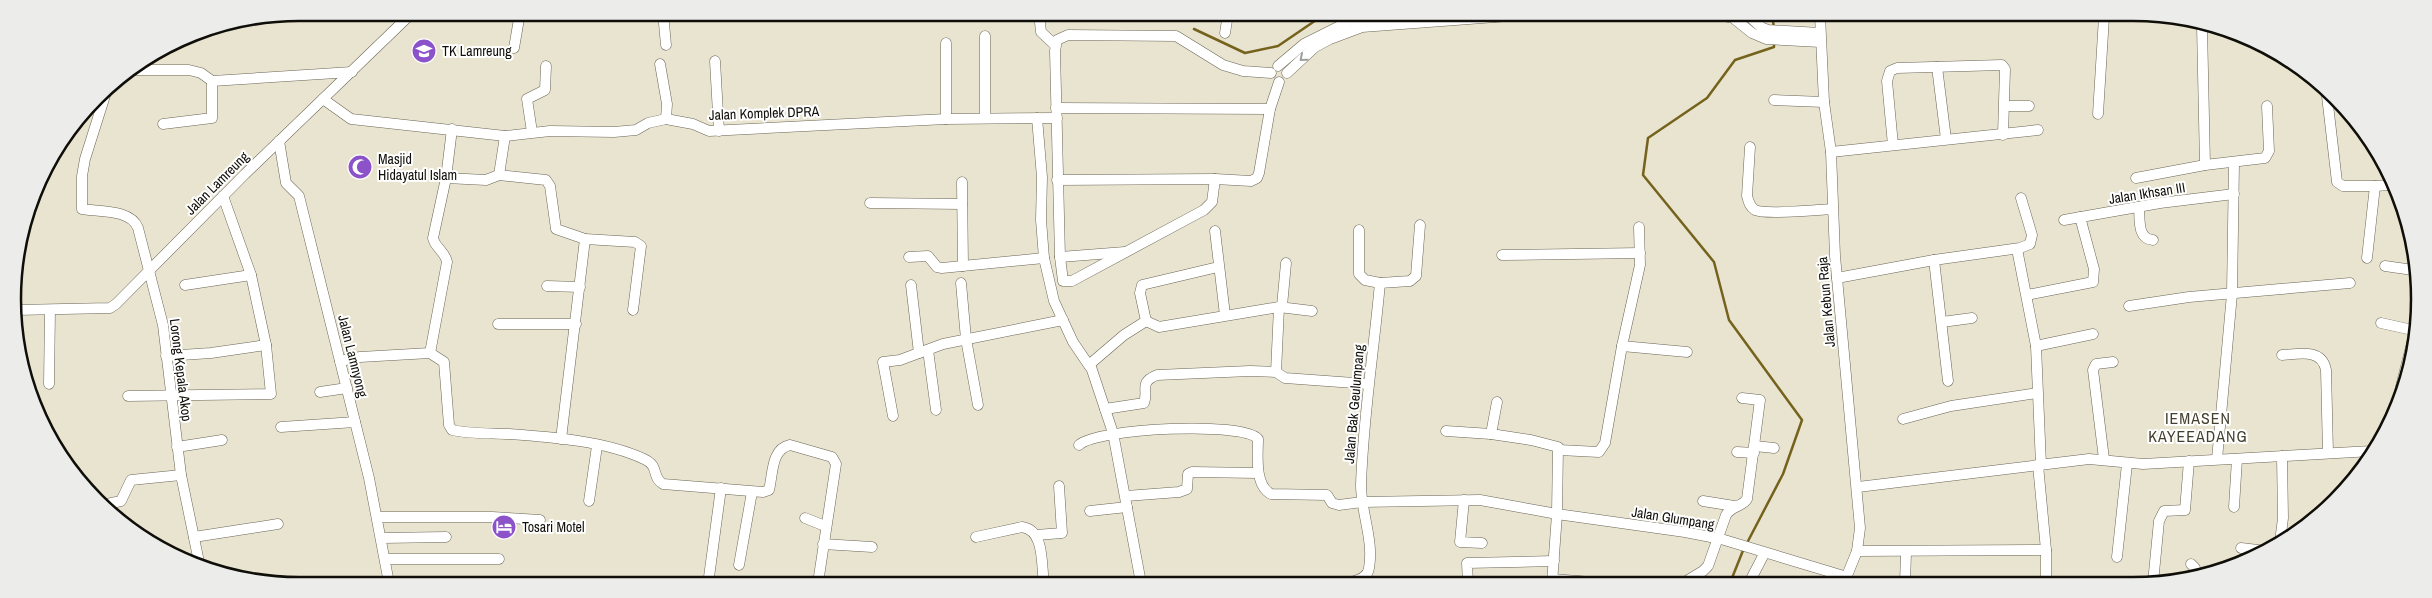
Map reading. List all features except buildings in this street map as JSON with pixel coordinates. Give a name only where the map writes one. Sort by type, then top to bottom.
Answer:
[{"type":"street","name":"Jalan Lamreung","points":[[22,310],[110,308],[279,140],[404,21]]},
{"type":"street","points":[[514,48],[519,21]]},
{"type":"street","points":[[664,21],[666,45]]},
{"type":"street","points":[[1040,21],[1041,32],[1055,45]]},
{"type":"street","points":[[1225,33],[1226,21]]},
{"type":"street","points":[[1279,82],[1272,78],[1274,70],[1304,44],[1350,21]]},
{"type":"street","points":[[1058,180],[1215,179],[1252,181],[1257,178],[1270,109],[1279,82],[1284,80],[1287,73],[1316,47],[1330,39],[1383,21]]},
{"type":"street","points":[[1738,21],[1752,33],[1789,37],[1820,37]]},
{"type":"street","points":[[1754,21],[1767,35]]},
{"type":"street","name":"Jalan Kebun Raja","points":[[1820,21],[1824,102],[1831,152],[1832,209],[1837,278],[1858,487],[1860,528],[1857,552],[1847,577]]},
{"type":"street","points":[[2098,114],[2101,21]]},
{"type":"street","points":[[2202,30],[2205,165]]},
{"type":"street","points":[[1215,179],[1212,202],[1204,210],[1131,251],[1069,282],[1062,279],[1055,45],[1059,37],[1068,35],[1176,36],[1224,65],[1243,70],[1285,69],[1287,73]]},
{"type":"street","points":[[985,36],[985,118]]},
{"type":"street","points":[[946,43],[946,118]]},
{"type":"street","points":[[715,61],[719,131]]},
{"type":"street","points":[[660,64],[667,104],[666,119]]},
{"type":"street","points":[[1893,144],[1887,81],[1890,72],[1897,68],[2002,65],[2005,69],[2003,135]]},
{"type":"street","points":[[532,132],[527,99],[545,90],[546,66]]},
{"type":"street","points":[[1937,67],[1946,139]]},
{"type":"street","points":[[142,70],[189,70],[201,73],[212,81],[352,72]]},
{"type":"street","points":[[163,124],[212,118],[212,81]]},
{"type":"street","name":"Jalan Komplek DPRA","points":[[323,99],[351,119],[505,136],[532,132],[614,132],[636,130],[648,123],[666,119],[693,124],[709,131],[719,131],[946,118],[1037,118],[1057,113],[1270,109]]},
{"type":"street","points":[[1774,100],[1824,102]]},
{"type":"street","points":[[2328,102],[2337,182],[2343,186],[2386,185]]},
{"type":"street","name":"Lorong Kepala Akop","points":[[102,104],[85,159],[82,176],[82,209],[126,215],[136,223],[163,325],[180,476],[198,558]]},
{"type":"street","points":[[2005,106],[2029,106]]},
{"type":"street","points":[[2136,178],[2205,165],[2265,158],[2269,154],[2267,106]]},
{"type":"street","points":[[1037,118],[1043,190],[1041,220],[1044,258],[1054,301],[1073,342],[1090,367],[1106,409],[1126,496],[1140,577]]},
{"type":"street","points":[[430,353],[447,262],[445,254],[436,246],[433,238],[446,178],[452,129]]},
{"type":"street","points":[[1831,152],[2038,130]]},
{"type":"street","points":[[499,175],[505,136]]},
{"type":"street","name":"Jalan Lamnyong","points":[[279,140],[286,183],[299,196],[378,517],[389,577]]},
{"type":"street","points":[[1750,147],[1747,196],[1749,204],[1754,209],[1768,212],[1832,209]]},
{"type":"street","points":[[2217,459],[2232,294],[2234,162]]},
{"type":"street","points":[[446,178],[486,180],[499,175],[546,180],[550,186],[556,230],[585,239],[635,242],[641,246],[633,310]]},
{"type":"street","points":[[962,182],[963,266]]},
{"type":"street","points":[[2367,258],[2375,186]]},
{"type":"street","name":"Jalan Ikhsan III","points":[[2064,220],[2139,207],[2234,194]]},
{"type":"street","points":[[128,396],[271,394],[266,344],[251,275],[223,196]]},
{"type":"street","points":[[1837,278],[1934,260],[2017,249],[2030,244],[2032,240],[2022,198]]},
{"type":"street","points":[[870,203],[962,204]]},
{"type":"street","points":[[2139,207],[2142,235],[2146,239],[2153,240]]},
{"type":"street","points":[[2027,295],[2093,282],[2094,269],[2080,217]]},
{"type":"street","points":[[1359,230],[1359,274],[1365,280],[1380,283],[1410,281],[1416,276],[1420,225]]},
{"type":"street","points":[[1446,431],[1491,434],[1555,446],[1559,450],[1591,452],[1603,449],[1622,346],[1640,265],[1639,227]]},
{"type":"street","points":[[1215,231],[1225,315]]},
{"type":"street","points":[[561,439],[585,239]]},
{"type":"street","points":[[2017,249],[2036,346],[2046,577]]},
{"type":"street","points":[[1060,257],[1131,251]]},
{"type":"street","points":[[1502,255],[1640,253]]},
{"type":"street","points":[[909,257],[928,256],[937,267],[942,268],[1044,258]]},
{"type":"street","points":[[1934,260],[1948,381]]},
{"type":"street","points":[[1276,372],[1286,263]]},
{"type":"street","points":[[2385,266],[2409,269]]},
{"type":"street","points":[[1146,321],[1140,293],[1142,285],[1218,267]]},
{"type":"street","points":[[185,285],[251,275]]},
{"type":"street","points":[[961,283],[966,339],[978,405]]},
{"type":"street","name":"Jalan Bak Geulumpang","points":[[1363,577],[1369,569],[1366,522],[1362,502],[1362,455],[1380,283]]},
{"type":"street","points":[[2129,306],[2188,297],[2350,284]]},
{"type":"street","points":[[911,285],[936,410]]},
{"type":"street","points":[[547,286],[580,287]]},
{"type":"street","points":[[1146,321],[1159,327],[1281,307],[1312,311]]},
{"type":"street","points":[[49,384],[50,310]]},
{"type":"street","points":[[1942,322],[1972,318]]},
{"type":"street","points":[[893,416],[883,362],[900,360],[923,351],[966,339],[1063,320]]},
{"type":"street","points":[[1090,367],[1095,358],[1146,321]]},
{"type":"street","points":[[2381,323],[2409,328]]},
{"type":"street","points":[[498,324],[576,324]]},
{"type":"street","points":[[2036,346],[2093,334]]},
{"type":"street","points":[[166,356],[211,353],[266,344]]},
{"type":"street","points":[[1622,346],[1687,352]]},
{"type":"street","points":[[340,361],[360,357],[430,353],[444,362],[449,425],[452,430],[561,439],[597,446],[650,462],[655,466],[658,480],[663,484],[763,492],[769,490],[775,458],[783,447],[790,445],[832,456],[836,464],[825,526],[819,577]]},
{"type":"street","points":[[2282,355],[2314,354],[2324,361],[2326,370],[2328,453]]},
{"type":"street","points":[[2104,459],[2093,370],[2096,364],[2114,362]]},
{"type":"street","points":[[1106,409],[1144,403],[1145,384],[1149,378],[1157,375],[1231,370],[1276,372],[1285,378],[1368,384]]},
{"type":"street","points":[[320,392],[347,388]]},
{"type":"street","points":[[1903,419],[1951,401],[2037,393]]},
{"type":"street","points":[[1694,577],[1703,572],[1708,566],[1726,515],[1734,506],[1745,502],[1747,499],[1755,450],[1760,400],[1742,398]]},
{"type":"street","points":[[1491,434],[1497,402]]},
{"type":"street","points":[[281,427],[355,422]]},
{"type":"street","points":[[1079,445],[1088,439],[1113,434],[1192,428],[1255,435],[1258,439],[1258,473],[1192,472],[1188,474],[1187,489],[1179,492],[1126,496]]},
{"type":"street","points":[[177,447],[222,440]]},
{"type":"street","points":[[590,501],[597,446]]},
{"type":"street","points":[[1736,452],[1774,448]]},
{"type":"street","points":[[1552,577],[1558,514],[1559,450]]},
{"type":"street","points":[[1858,487],[2104,459],[2127,464],[2365,451]]},
{"type":"street","points":[[2281,534],[2283,518],[2282,456]]},
{"type":"street","points":[[2234,507],[2237,459]]},
{"type":"street","points":[[2154,576],[2159,521],[2164,510],[2185,510],[2189,461]]},
{"type":"street","points":[[2117,557],[2127,464]]},
{"type":"street","name":"Jalan Glumpang","points":[[1258,473],[1266,491],[1271,494],[1327,495],[1329,500],[1336,505],[1362,502],[1464,500],[1500,502],[1558,514],[1685,532],[1718,539],[1764,554],[1804,562],[1839,577]]},
{"type":"street","points":[[111,503],[121,502],[131,480],[180,476]]},
{"type":"street","points":[[1036,535],[1062,533],[1059,486]]},
{"type":"street","points":[[709,577],[721,488]]},
{"type":"street","points":[[739,565],[752,492]]},
{"type":"street","points":[[1464,500],[1460,542],[1482,543]]},
{"type":"street","points":[[1703,501],[1734,506]]},
{"type":"street","points":[[1090,511],[1127,507]]},
{"type":"street","points":[[378,517],[492,517],[540,520]]},
{"type":"street","points":[[805,518],[825,526]]},
{"type":"street","points":[[194,537],[278,524]]},
{"type":"street","points":[[976,537],[1022,527],[1028,528],[1036,535],[1043,577]]},
{"type":"street","points":[[382,538],[446,537]]},
{"type":"street","points":[[823,544],[872,547]]},
{"type":"street","points":[[2241,548],[2253,549]]},
{"type":"street","points":[[1857,552],[1906,553],[2046,550]]},
{"type":"street","points":[[1905,577],[1906,553]]},
{"type":"street","points":[[1752,577],[1764,554]]},
{"type":"street","points":[[386,559],[499,559]]},
{"type":"street","points":[[1467,577],[1466,563],[1554,562]]},
{"type":"street","points":[[2191,564],[2195,569]]},
{"type":"waterway","points":[[1194,29],[1245,53],[1278,46],[1315,21]]},
{"type":"waterway","points":[[1773,21],[1774,28]]},
{"type":"waterway","points":[[1747,543],[1783,474],[1802,420],[1729,320],[1714,262],[1643,175],[1648,138],[1707,98],[1735,60],[1774,47],[1774,43]]},
{"type":"waterway","points":[[1732,577],[1744,548]]},
{"type":"place","name":"TK Lamreung","points":[[424,51]]},
{"type":"place","name":"Masjid Hidayatul Islam","points":[[360,167]]},
{"type":"place","name":"Tosari Motel","points":[[504,527]]},
{"type":"district","name":"IEMASEN KAYEEADANG","points":[[2198,427]]}]
